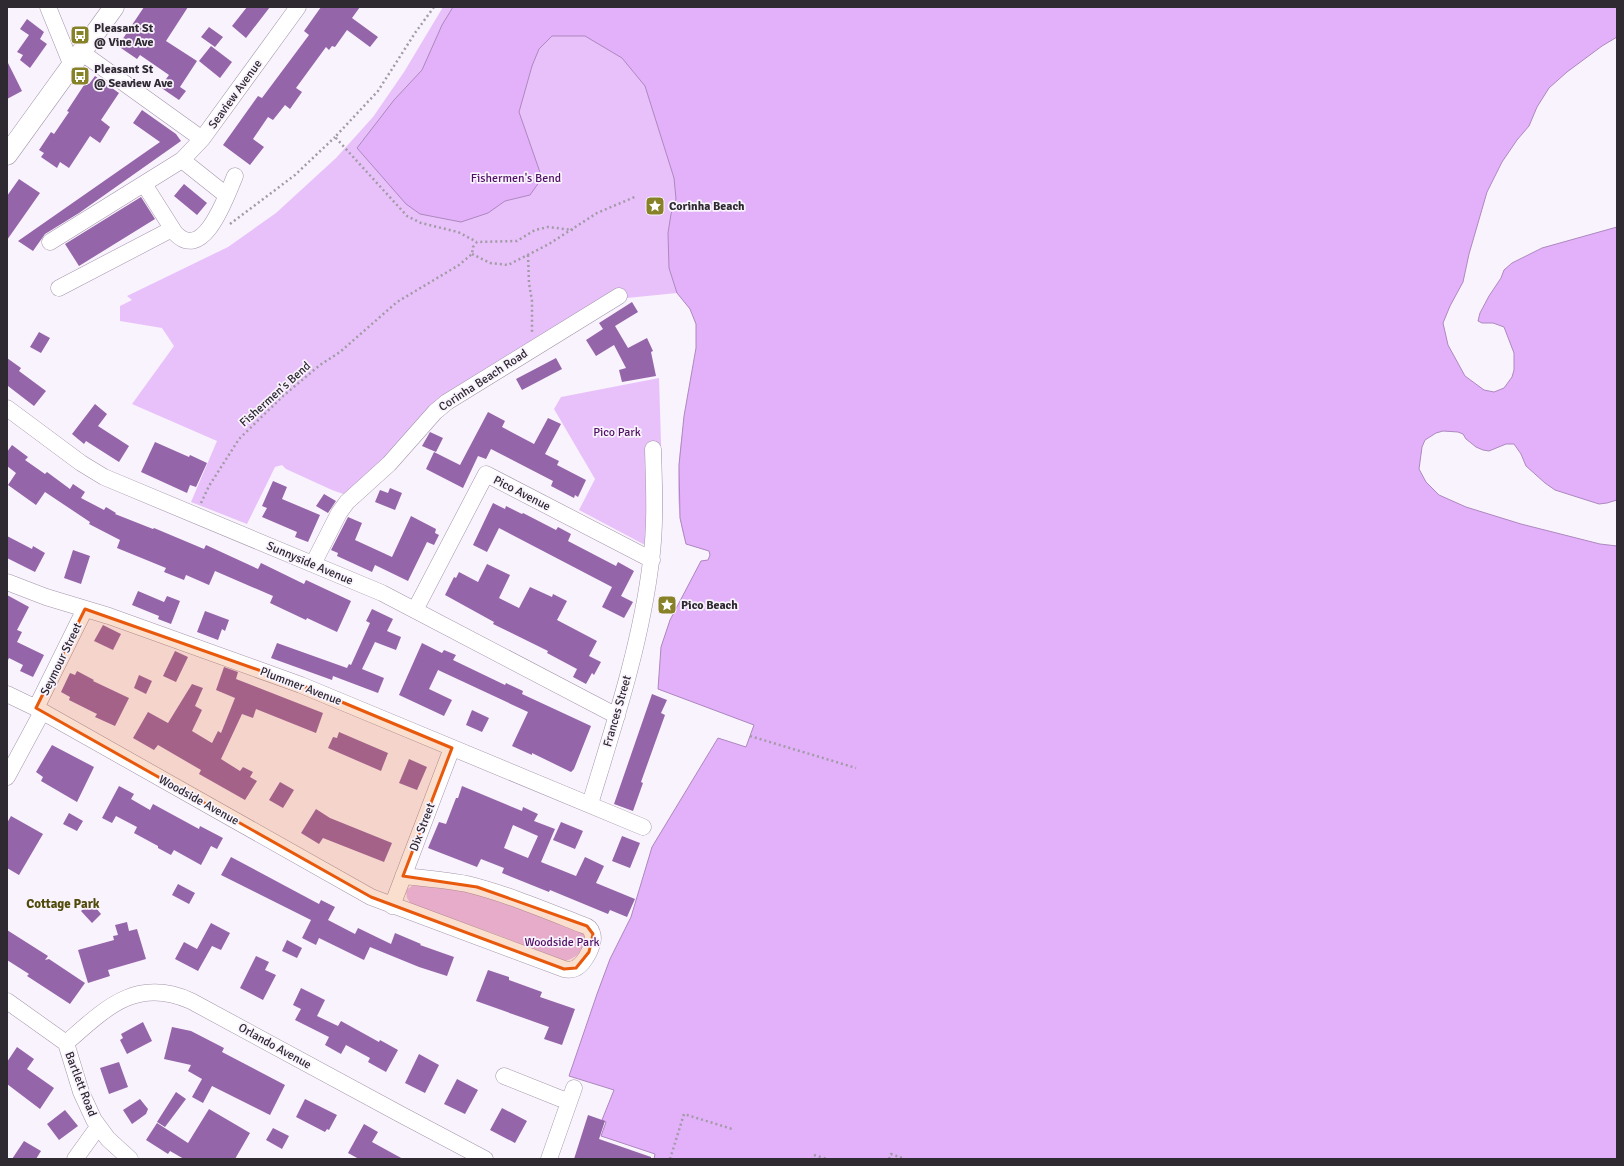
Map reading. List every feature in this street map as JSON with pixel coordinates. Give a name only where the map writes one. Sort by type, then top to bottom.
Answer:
[{"type":"main road","points":[[7,155],[114,7]]},
{"type":"street","points":[[48,7],[76,59]]},
{"type":"street","name":"Seaview Avenue","points":[[76,59],[202,139],[298,7]]},
{"type":"street","points":[[50,242],[182,160],[202,139]]},
{"type":"street","points":[[182,160],[226,195]]},
{"type":"street","points":[[144,184],[172,229],[178,236],[186,240],[200,237],[210,228],[235,176]]},
{"type":"street","points":[[59,288],[172,229]]},
{"type":"street","name":"Corinha Beach Road","points":[[313,564],[343,507],[393,460],[435,412],[446,402],[618,296]]},
{"type":"street","name":"Sunnyside Avenue","points":[[7,408],[93,471],[382,593],[617,716]]},
{"type":"street","name":"Frances Street","points":[[590,804],[617,716],[644,605],[652,560],[654,524],[653,449]]},
{"type":"street","name":"Pico Avenue","points":[[415,610],[486,474],[652,560]]},
{"type":"street","name":"Plummer Avenue","points":[[7,582],[46,597],[109,616],[301,685],[590,804]]},
{"type":"street","name":"Seymour Street","points":[[7,777],[85,609]]},
{"type":"street","name":"Woodside Avenue","points":[[7,694],[39,710],[364,893],[392,906]]},
{"type":"street","name":"Dix Street","points":[[392,906],[452,748]]},
{"type":"street","points":[[590,804],[643,827]]},
{"type":"street","points":[[392,906],[564,969],[576,968],[583,962],[591,947],[593,934],[590,928],[583,924],[477,887],[454,882],[403,876]]},
{"type":"street","name":"Orlando Avenue","points":[[66,1043],[110,1006],[128,996],[152,992],[176,994],[192,1001],[478,1157]]},
{"type":"street","name":"Bartlett Road","points":[[7,1001],[66,1043],[81,1092],[98,1127],[113,1144],[130,1159]]},
{"type":"street","points":[[504,1076],[571,1095],[549,1159]]},
{"type":"street","points":[[75,1159],[98,1127]]},
{"type":"path","points":[[224,228],[295,175],[334,137],[378,90],[415,33],[434,7]]},
{"type":"path","points":[[334,137],[391,200],[408,216],[421,223],[458,232],[477,242],[517,240],[535,230],[548,227],[573,230]]},
{"type":"path","points":[[472,254],[490,264],[508,265],[573,230],[597,213],[637,196]]},
{"type":"path","name":"Fishermen's Bend","points":[[195,515],[209,486],[239,439],[283,396],[320,365],[340,352],[397,302],[459,265],[472,254],[473,247],[477,242]]},
{"type":"path","points":[[528,255],[529,283],[532,301],[532,349]]},
{"type":"path","points":[[750,736],[856,768]]},
{"type":"path","points":[[670,1159],[684,1114],[732,1129]]},
{"type":"path","points":[[889,1159],[891,1154],[905,1159]]},
{"type":"path","points":[[814,1155],[827,1159]]},
{"type":"highlighted area","points":[[85,609],[301,685],[452,748],[403,876],[477,887],[587,926],[593,934],[589,952],[576,968],[564,969],[371,897],[36,708]]},
{"type":"green space","name":"Fishermen's Bend","points":[[443,7],[669,7],[776,842],[601,1136],[606,1122],[602,1120],[614,1090],[569,1076],[610,959],[631,917],[652,847],[718,738],[746,747],[754,725],[658,689],[661,647],[670,620],[701,561],[708,560],[710,555],[709,551],[686,544],[681,527],[679,508],[678,469],[680,449],[697,340],[695,319],[691,311],[677,293],[627,298],[504,360],[346,495],[286,469],[282,465],[275,467],[247,524],[191,502],[217,441],[132,404],[174,346],[162,328],[120,321],[120,306],[132,300],[127,296],[228,247],[276,213],[336,158],[373,117],[404,72]]},
{"type":"green space","name":"Pico Park","points":[[659,378],[663,507],[660,553],[579,510],[595,479],[554,409],[561,397]]},
{"type":"green space","name":"Woodside Park","points":[[422,884],[461,889],[506,902],[583,931],[583,947],[575,957],[565,961],[411,904],[407,898],[406,890],[412,886]]},
{"type":"shaded area","points":[[453,7],[1617,7],[1617,37],[1602,46],[1567,72],[1549,88],[1537,107],[1529,126],[1517,140],[1502,162],[1487,192],[1469,254],[1463,282],[1443,323],[1448,345],[1465,376],[1484,390],[1494,392],[1504,388],[1512,377],[1514,370],[1514,353],[1504,327],[1493,323],[1482,323],[1478,321],[1480,313],[1501,278],[1504,270],[1512,263],[1542,248],[1617,227],[1617,500],[1599,504],[1555,490],[1526,466],[1521,454],[1514,444],[1506,444],[1489,451],[1483,450],[1476,447],[1466,439],[1463,434],[1458,432],[1443,431],[1436,433],[1425,440],[1422,447],[1419,469],[1426,482],[1439,495],[1466,507],[1521,524],[1600,544],[1617,546],[1617,1159],[654,1159],[655,1154],[601,1136],[606,1122],[602,1120],[614,1090],[569,1076],[610,959],[631,917],[652,847],[718,738],[746,747],[754,725],[658,689],[661,647],[670,620],[701,561],[708,560],[710,555],[709,551],[686,544],[680,518],[679,465],[684,416],[696,348],[696,324],[690,309],[677,293],[669,268],[668,233],[671,214],[676,199],[674,178],[645,86],[622,58],[585,36],[552,36],[539,49],[532,66],[519,112],[542,178],[530,195],[505,201],[488,213],[461,222],[420,214],[406,204],[357,148],[394,100],[422,70],[442,25]]},
{"type":"building","points":[[144,7],[188,7],[166,41],[197,61],[180,87],[186,91],[179,100],[160,87],[169,75],[140,55],[137,59],[118,46]]},
{"type":"building","points":[[247,7],[270,7],[246,38],[232,26]]},
{"type":"building","points":[[321,7],[360,7],[352,18],[378,37],[370,47],[347,30],[335,47],[332,46],[329,50],[326,47],[296,88],[302,92],[290,109],[285,105],[273,120],[268,117],[253,139],[264,147],[250,165],[223,145],[258,96],[262,98],[309,35],[304,31]]},
{"type":"building","points":[[27,19],[44,32],[40,39],[47,44],[30,68],[20,60],[23,55],[17,52],[29,35],[20,29]]},
{"type":"building","points":[[209,27],[223,37],[215,47],[201,37]]},
{"type":"building","points":[[211,46],[232,62],[220,78],[199,61]]},
{"type":"building","points":[[7,61],[22,91],[7,99]]},
{"type":"building","points":[[95,76],[119,93],[101,120],[110,127],[100,143],[90,136],[69,168],[60,162],[57,168],[41,157],[44,153],[39,150],[51,132],[54,134],[69,112],[67,111],[86,82],[89,84]]},
{"type":"building","points":[[142,110],[176,134],[181,141],[79,213],[45,234],[33,251],[18,241],[160,142],[133,123]]},
{"type":"building","points":[[19,179],[40,193],[7,240],[7,196]]},
{"type":"building","points":[[184,184],[207,203],[197,215],[174,196]]},
{"type":"building","points":[[141,197],[155,219],[79,266],[65,244]]},
{"type":"building","points":[[632,302],[638,312],[615,326],[628,348],[647,338],[653,351],[651,352],[656,376],[622,382],[619,370],[626,368],[614,345],[596,356],[586,340],[603,329],[599,323]]},
{"type":"building","points":[[39,332],[50,338],[41,353],[30,347]]},
{"type":"building","points":[[7,358],[21,368],[19,371],[46,391],[34,406],[8,386],[7,388]]},
{"type":"building","points":[[556,358],[562,369],[522,390],[516,379]]},
{"type":"building","points":[[95,404],[107,414],[98,426],[129,446],[119,462],[86,441],[84,444],[72,434]]},
{"type":"building","points":[[488,412],[505,421],[502,427],[534,444],[548,418],[561,424],[545,454],[559,461],[557,465],[586,480],[578,497],[575,495],[574,498],[551,486],[553,481],[491,449],[486,459],[478,456],[463,488],[426,469],[434,452],[460,465]]},
{"type":"building","points":[[430,432],[443,438],[436,452],[422,446]]},
{"type":"building","points":[[155,442],[207,463],[196,487],[190,485],[187,493],[141,472]]},
{"type":"building","points":[[12,445],[28,457],[25,460],[45,474],[47,472],[70,489],[73,484],[85,492],[81,498],[104,510],[106,507],[116,513],[115,514],[153,529],[154,528],[204,549],[206,545],[258,569],[261,563],[304,584],[306,580],[351,601],[337,632],[307,618],[306,620],[270,603],[273,596],[215,571],[209,585],[186,575],[184,580],[164,572],[166,568],[117,548],[120,540],[89,524],[90,522],[45,492],[36,505],[8,485],[16,473],[7,466],[7,452]]},
{"type":"building","points":[[273,481],[287,487],[282,499],[320,515],[308,542],[295,537],[297,532],[262,517],[267,508],[262,506]]},
{"type":"building","points":[[390,488],[402,493],[395,510],[375,502],[380,490],[388,493]]},
{"type":"building","points":[[324,494],[336,501],[328,513],[316,506]]},
{"type":"building","points":[[493,503],[505,509],[506,506],[522,514],[523,513],[556,530],[558,527],[571,534],[568,541],[616,566],[618,562],[634,571],[621,596],[633,602],[624,618],[602,607],[612,587],[499,528],[487,552],[473,545]]},
{"type":"building","points":[[411,516],[436,529],[435,533],[439,535],[434,545],[427,542],[408,581],[375,565],[372,572],[337,556],[338,553],[331,550],[348,517],[362,523],[355,540],[392,557]]},
{"type":"building","points":[[7,536],[32,549],[33,546],[45,553],[35,572],[7,558]]},
{"type":"building","points":[[73,550],[90,556],[81,584],[64,578]]},
{"type":"building","points":[[487,564],[510,575],[499,598],[519,608],[530,587],[552,597],[553,594],[567,601],[557,620],[597,641],[589,656],[601,662],[594,675],[592,673],[586,684],[573,677],[577,669],[547,653],[548,651],[493,624],[494,622],[445,595],[454,577],[456,578],[459,572],[478,582]]},
{"type":"building","points":[[138,591],[164,602],[167,596],[180,601],[171,624],[158,619],[159,616],[132,605]]},
{"type":"building","points":[[7,595],[29,607],[17,630],[22,632],[17,642],[44,655],[33,677],[20,671],[23,665],[9,658],[7,662]]},
{"type":"building","points":[[372,609],[393,619],[387,631],[401,637],[396,650],[375,642],[362,669],[384,678],[378,693],[333,676],[332,680],[271,658],[277,643],[347,668],[349,664],[351,665],[370,623],[366,621]]},
{"type":"building","points":[[205,611],[229,620],[225,631],[222,629],[218,640],[197,632]]},
{"type":"building","points":[[103,625],[121,634],[113,650],[94,641]]},
{"type":"building","points":[[422,643],[442,653],[444,650],[456,655],[453,660],[505,685],[506,683],[523,691],[522,694],[591,726],[574,769],[571,772],[532,753],[532,755],[512,746],[528,712],[438,670],[429,689],[452,700],[444,716],[399,695]]},
{"type":"building","points":[[175,651],[188,657],[176,682],[163,676]]},
{"type":"building","points":[[224,667],[238,672],[236,679],[323,713],[316,733],[256,709],[253,718],[242,714],[221,759],[240,771],[243,767],[253,772],[250,777],[257,781],[245,800],[199,774],[201,770],[158,745],[154,750],[133,738],[148,712],[168,723],[192,684],[203,688],[195,706],[202,710],[192,731],[212,743],[218,731],[221,733],[235,698],[216,690]]},
{"type":"building","points":[[77,671],[94,680],[93,681],[129,698],[115,726],[95,717],[97,714],[69,700],[70,697],[61,692],[70,673],[75,675]]},
{"type":"building","points":[[139,675],[152,681],[146,694],[134,688]]},
{"type":"building","points":[[652,694],[667,700],[661,713],[665,715],[641,782],[643,783],[633,811],[614,804]]},
{"type":"building","points":[[472,710],[489,718],[482,732],[466,725]]},
{"type":"building","points":[[339,732],[388,753],[381,771],[328,748],[333,737],[337,738]]},
{"type":"building","points":[[52,745],[94,767],[77,802],[41,781],[43,777],[36,772]]},
{"type":"building","points":[[409,759],[427,767],[417,790],[399,783]]},
{"type":"building","points":[[280,782],[294,790],[283,808],[269,800]]},
{"type":"building","points":[[119,786],[134,794],[131,799],[150,810],[153,804],[199,829],[200,826],[223,838],[217,849],[211,846],[201,865],[174,850],[171,855],[158,848],[158,846],[134,833],[137,827],[116,816],[112,823],[102,818]]},
{"type":"building","points":[[462,786],[522,811],[523,807],[538,814],[534,821],[555,829],[541,862],[576,876],[585,857],[604,866],[596,883],[635,899],[627,917],[610,910],[608,914],[550,890],[549,892],[502,873],[504,868],[481,859],[477,867],[428,848],[439,822],[446,824],[456,798],[458,798]],"holes":[[[513,825],[538,836],[528,858],[504,848]]]},
{"type":"building","points":[[316,809],[330,818],[392,843],[384,862],[323,838],[319,844],[301,833]]},
{"type":"building","points":[[69,813],[83,821],[77,831],[63,824]]},
{"type":"building","points":[[11,816],[43,834],[19,875],[7,868],[7,823]]},
{"type":"building","points":[[561,822],[583,831],[575,849],[553,840]]},
{"type":"building","points":[[622,836],[640,843],[630,868],[612,861]]},
{"type":"building","points":[[231,857],[319,904],[321,900],[335,907],[328,920],[355,934],[358,928],[391,944],[395,933],[421,944],[420,945],[454,957],[447,976],[419,967],[370,947],[364,960],[319,938],[316,945],[302,938],[311,920],[221,875]]},
{"type":"building","points":[[178,884],[195,893],[189,904],[172,895]]},
{"type":"building","points":[[91,902],[101,914],[92,923],[81,911]]},
{"type":"building","points":[[127,922],[129,931],[137,929],[146,959],[108,970],[110,976],[88,983],[78,950],[114,940],[113,936],[118,935],[115,925]]},
{"type":"building","points":[[211,923],[230,933],[221,950],[212,946],[198,971],[175,959],[184,942],[197,949]]},
{"type":"building","points":[[7,930],[48,956],[45,960],[49,959],[85,983],[70,1004],[27,976],[29,974],[7,960]]},
{"type":"building","points":[[287,940],[302,948],[297,958],[282,951]]},
{"type":"building","points":[[256,956],[269,962],[265,970],[276,975],[263,1000],[240,988]]},
{"type":"building","points":[[488,970],[509,977],[509,980],[542,992],[540,997],[575,1009],[562,1045],[544,1039],[549,1027],[476,1001]]},
{"type":"building","points":[[301,988],[325,1000],[317,1016],[338,1026],[341,1021],[379,1042],[380,1040],[398,1050],[386,1072],[368,1062],[370,1058],[346,1045],[341,1054],[325,1045],[329,1037],[295,1020],[301,1009],[293,1005]]},
{"type":"building","points":[[143,1022],[152,1041],[127,1054],[120,1040],[123,1038],[121,1034]]},
{"type":"building","points":[[172,1027],[191,1031],[224,1048],[222,1052],[285,1085],[270,1115],[212,1086],[203,1103],[192,1097],[202,1079],[188,1071],[191,1065],[164,1059]]},
{"type":"building","points":[[17,1047],[34,1059],[27,1069],[54,1088],[40,1109],[7,1084],[7,1062]]},
{"type":"building","points":[[419,1054],[439,1065],[425,1093],[405,1083]]},
{"type":"building","points":[[119,1062],[128,1087],[109,1094],[100,1068]]},
{"type":"building","points":[[457,1079],[478,1090],[465,1114],[444,1104]]},
{"type":"building","points":[[176,1092],[186,1099],[165,1127],[157,1122]]},
{"type":"building","points":[[140,1099],[148,1109],[146,1114],[132,1124],[123,1110]]},
{"type":"building","points":[[305,1099],[337,1115],[329,1130],[327,1129],[325,1132],[296,1117]]},
{"type":"building","points":[[502,1108],[527,1121],[515,1143],[490,1130]]},
{"type":"building","points":[[209,1109],[250,1133],[235,1159],[184,1159],[170,1151],[168,1154],[146,1140],[157,1123],[188,1143]]},
{"type":"building","points":[[65,1110],[78,1126],[59,1140],[47,1124]]},
{"type":"building","points":[[588,1115],[605,1121],[599,1139],[651,1157],[651,1159],[574,1159]]},
{"type":"building","points":[[364,1124],[378,1132],[372,1142],[403,1159],[359,1159],[348,1153]]},
{"type":"building","points":[[273,1128],[289,1136],[282,1149],[266,1140]]},
{"type":"building","points":[[24,1141],[41,1151],[36,1159],[12,1159]]},
{"type":"place","name":"Pleasant St @ Vine Ave","points":[[80,35]]},
{"type":"place","name":"Pleasant St @ Seaview Ave","points":[[80,76]]},
{"type":"place","name":"Corinha Beach","points":[[655,206]]},
{"type":"place","name":"Pico Beach","points":[[667,605]]},
{"type":"district","name":"Cottage Park","points":[[63,903]]}]
